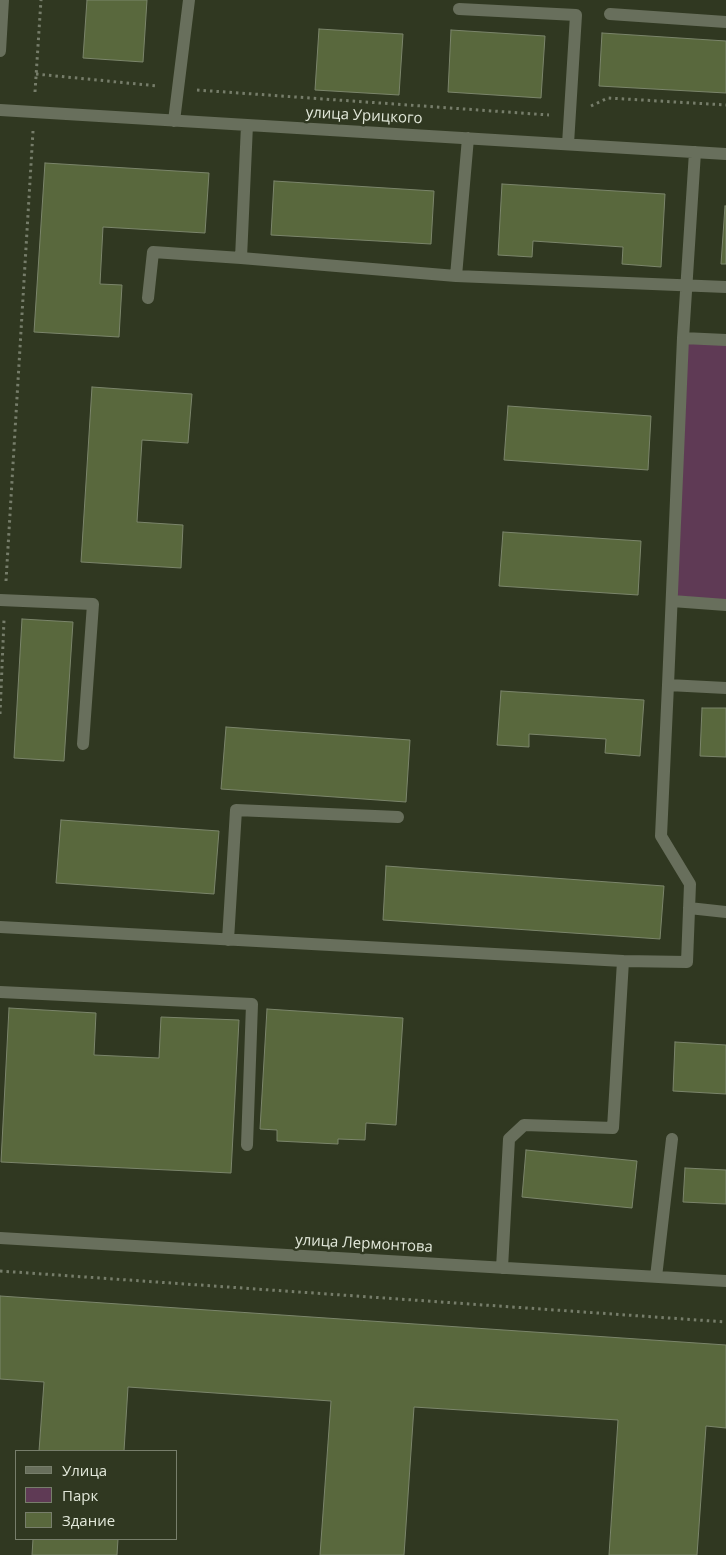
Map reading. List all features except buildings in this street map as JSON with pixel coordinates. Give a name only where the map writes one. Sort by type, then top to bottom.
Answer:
[{"type":"street","points":[[0,51],[3,0]]},
{"type":"street","points":[[174,121],[189,0]]},
{"type":"street","points":[[459,9],[576,15],[568,144]]},
{"type":"street","points":[[610,14],[726,22]]},
{"type":"street","name":"улица Урицкого","points":[[0,110],[726,154]]},
{"type":"street","points":[[241,258],[247,125]]},
{"type":"street","points":[[456,276],[468,138]]},
{"type":"street","points":[[0,927],[623,961],[687,962],[690,884],[661,836],[683,338],[695,152]]},
{"type":"street","points":[[148,298],[153,252],[456,276],[726,287]]},
{"type":"street","points":[[683,338],[726,340]]},
{"type":"street","points":[[2,600],[93,604],[83,744]]},
{"type":"street","points":[[672,601],[726,605]]},
{"type":"street","points":[[668,685],[726,688]]},
{"type":"street","points":[[228,940],[236,810],[398,818]]},
{"type":"street","points":[[689,908],[726,912]]},
{"type":"street","points":[[502,1268],[510,1139],[524,1125],[613,1128],[623,961]]},
{"type":"street","points":[[0,992],[252,1004],[247,1145]]},
{"type":"street","points":[[656,1277],[672,1139]]},
{"type":"street","name":"улица Лермонтова","points":[[0,1238],[726,1281]]},
{"type":"path","points":[[0,714],[2,600],[41,0]]},
{"type":"path","points":[[36,74],[177,88],[569,116],[608,98],[726,105]]},
{"type":"path","points":[[0,1271],[726,1322]]},
{"type":"green space","points":[[688,343],[726,344],[726,600],[677,596]]}]
